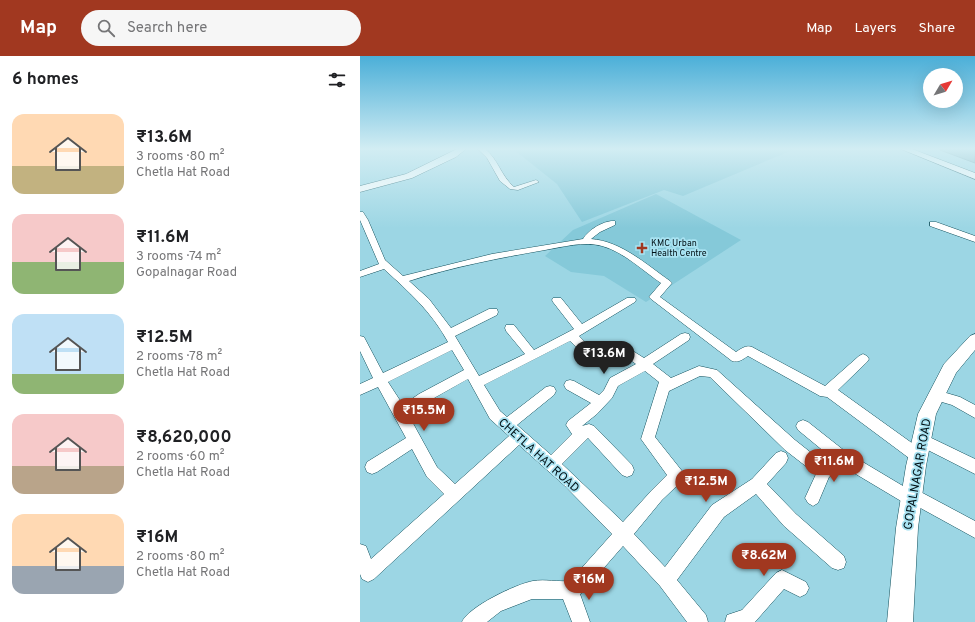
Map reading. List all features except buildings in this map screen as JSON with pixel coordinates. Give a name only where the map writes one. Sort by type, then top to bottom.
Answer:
[{"type":"main road","points":[[360,189],[411,175]]},
{"type":"main road","name":"GOPALNAGAR ROAD","points":[[900,622],[907,528],[911,497],[919,448],[927,414],[950,369],[975,340]]},
{"type":"street","points":[[499,175],[512,188],[516,189],[536,182]]},
{"type":"street","name":"CHETLA HAT ROAD","points":[[360,214],[364,220],[381,261],[425,301],[452,339],[495,415],[518,437],[570,481],[624,535],[666,580],[699,622]]},
{"type":"street","points":[[586,242],[587,237],[612,223]]},
{"type":"street","points":[[933,224],[975,239]]},
{"type":"street","points":[[401,280],[459,264],[528,250],[586,242],[603,243],[619,251],[667,283],[654,297],[736,358],[748,350],[824,392],[829,391],[863,359]]},
{"type":"street","points":[[360,274],[385,265]]},
{"type":"street","points":[[471,622],[495,605],[532,590],[569,590],[576,587],[624,535],[657,495],[677,476],[648,438],[666,380],[628,352],[600,358],[584,348],[557,300]]},
{"type":"street","points":[[401,414],[423,398],[474,377],[533,356],[631,300]]},
{"type":"street","points":[[360,390],[452,339],[493,312]]},
{"type":"street","points":[[510,328],[533,356]]},
{"type":"street","points":[[581,435],[573,425],[608,394],[614,382],[636,371],[685,337]]},
{"type":"street","points":[[360,340],[380,380],[401,414],[432,472],[454,494]]},
{"type":"street","points":[[664,388],[699,371],[713,373],[790,445],[824,472]]},
{"type":"street","points":[[570,385],[600,402]]},
{"type":"street","points":[[506,426],[550,391]]},
{"type":"street","points":[[829,391],[919,448],[975,467]]},
{"type":"street","points":[[936,395],[956,401],[975,412]]},
{"type":"street","points":[[804,426],[818,440],[843,459],[911,497],[975,530]]},
{"type":"street","points":[[551,465],[581,435],[589,430],[627,470]]},
{"type":"street","points":[[360,552],[368,573],[518,437]]},
{"type":"street","points":[[372,467],[415,440]]},
{"type":"street","points":[[666,580],[718,510],[756,484],[781,458]]},
{"type":"street","points":[[813,498],[824,472],[843,459]]},
{"type":"street","points":[[756,484],[790,520],[838,562]]},
{"type":"street","points":[[734,622],[748,616],[782,579],[800,588]]},
{"type":"street","points":[[569,590],[581,622]]},
{"type":"shaded area","points":[[546,175],[732,175],[683,196],[664,190],[582,222],[557,184]]},
{"type":"shaded area","name":"KMC Urban Health Centre","points":[[656,194],[741,240],[646,302],[604,276],[571,272],[545,256],[573,230]]},
{"type":"place","name":"KMC Urban Health Centre","points":[[642,248]]}]
